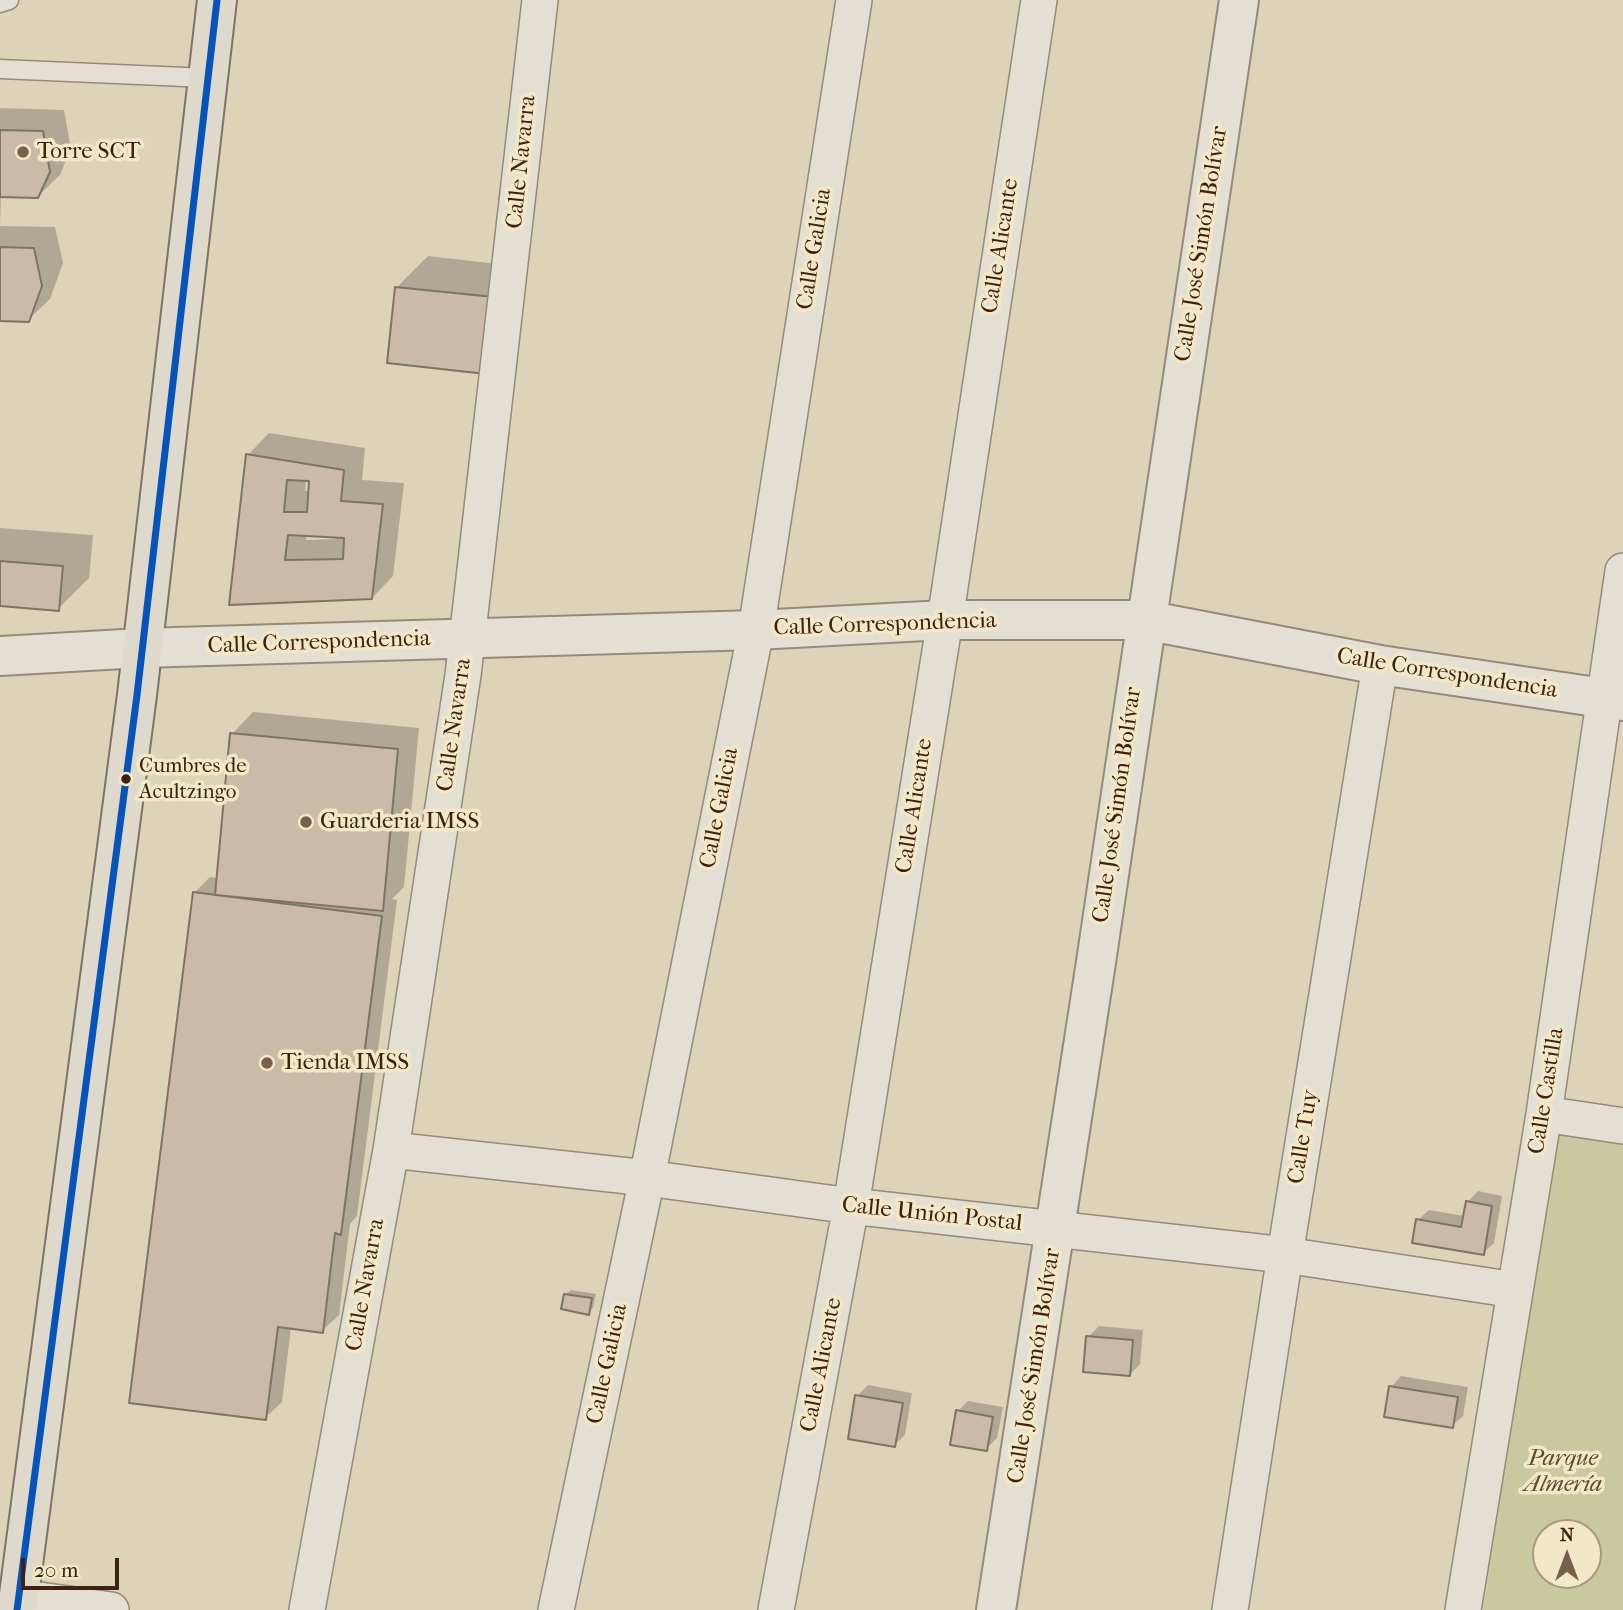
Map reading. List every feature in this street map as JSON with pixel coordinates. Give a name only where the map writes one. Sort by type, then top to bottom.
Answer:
[{"type":"main road","points":[[18,1604],[141,648],[217,0]]},
{"type":"street","name":"Calle Navarra","points":[[307,1610],[391,1150],[468,639],[540,0]]},
{"type":"street","name":"Calle Galicia","points":[[556,1610],[647,1178],[756,630],[854,0]]},
{"type":"street","name":"Calle Alicante","points":[[776,1610],[851,1206],[945,620],[1039,0]]},
{"type":"street","name":"Calle José Simón Bolívar","points":[[996,1610],[1057,1229],[1145,620],[1239,0]]},
{"type":"street","name":"Calle Castilla","points":[[1463,1610],[1614,700],[1623,571]]},
{"type":"street","name":"Calle Correspondencia","points":[[0,656],[141,648],[756,630],[945,620],[1145,620],[1380,665],[1614,700]]},
{"type":"street","name":"Calle Tuy","points":[[1230,1610],[1380,665]]},
{"type":"street","points":[[1544,1114],[1623,1126]]},
{"type":"street","name":"Calle Unión Postal","points":[[391,1150],[1285,1255],[1515,1290]]},
{"type":"street","points":[[18,1604],[111,1610]]},
{"type":"lane","points":[[0,3],[9,0]]},
{"type":"lane","points":[[0,69],[208,78]]},
{"type":"green space","name":"Parque Almería","points":[[1556,1125],[1623,1134],[1623,1610],[1483,1610]]},
{"type":"building","name":"Torre SCT","points":[[0,130],[43,131],[50,172],[38,198],[0,197]]},
{"type":"building","points":[[0,247],[34,248],[42,286],[29,322],[0,321]]},
{"type":"building","points":[[395,287],[494,297],[486,374],[387,363]]},
{"type":"building","points":[[246,454],[344,470],[341,501],[383,504],[372,599],[229,605]],"holes":[[[287,480],[309,481],[307,512],[284,512]],[[288,535],[344,538],[343,559],[285,560]]]},
{"type":"building","points":[[0,561],[63,566],[59,611],[0,606]]},
{"type":"building","name":"Guarderia IMSS","points":[[230,733],[398,749],[383,911],[215,895]]},
{"type":"building","name":"Tienda IMSS","points":[[193,892],[382,916],[341,1235],[335,1233],[323,1333],[278,1327],[266,1420],[129,1403]]},
{"type":"building","points":[[1466,1201],[1492,1206],[1484,1255],[1412,1243],[1416,1219],[1461,1227]]},
{"type":"building","points":[[564,1294],[592,1298],[589,1315],[561,1309]]},
{"type":"building","points":[[1086,1336],[1133,1340],[1130,1376],[1083,1372]]},
{"type":"building","points":[[1389,1386],[1458,1397],[1453,1428],[1384,1417]]},
{"type":"building","points":[[855,1395],[903,1403],[895,1447],[848,1439]]},
{"type":"building","points":[[956,1410],[993,1417],[987,1451],[950,1445]]},
{"type":"transit line","points":[[17,1610],[137,695],[217,0]]},
{"type":"place","name":"Torre SCT","points":[[23,152]]},
{"type":"place","name":"Cumbres de Acultzingo","points":[[126,779]]},
{"type":"place","name":"Guarderia IMSS","points":[[306,822]]},
{"type":"place","name":"Tienda IMSS","points":[[267,1063]]}]
